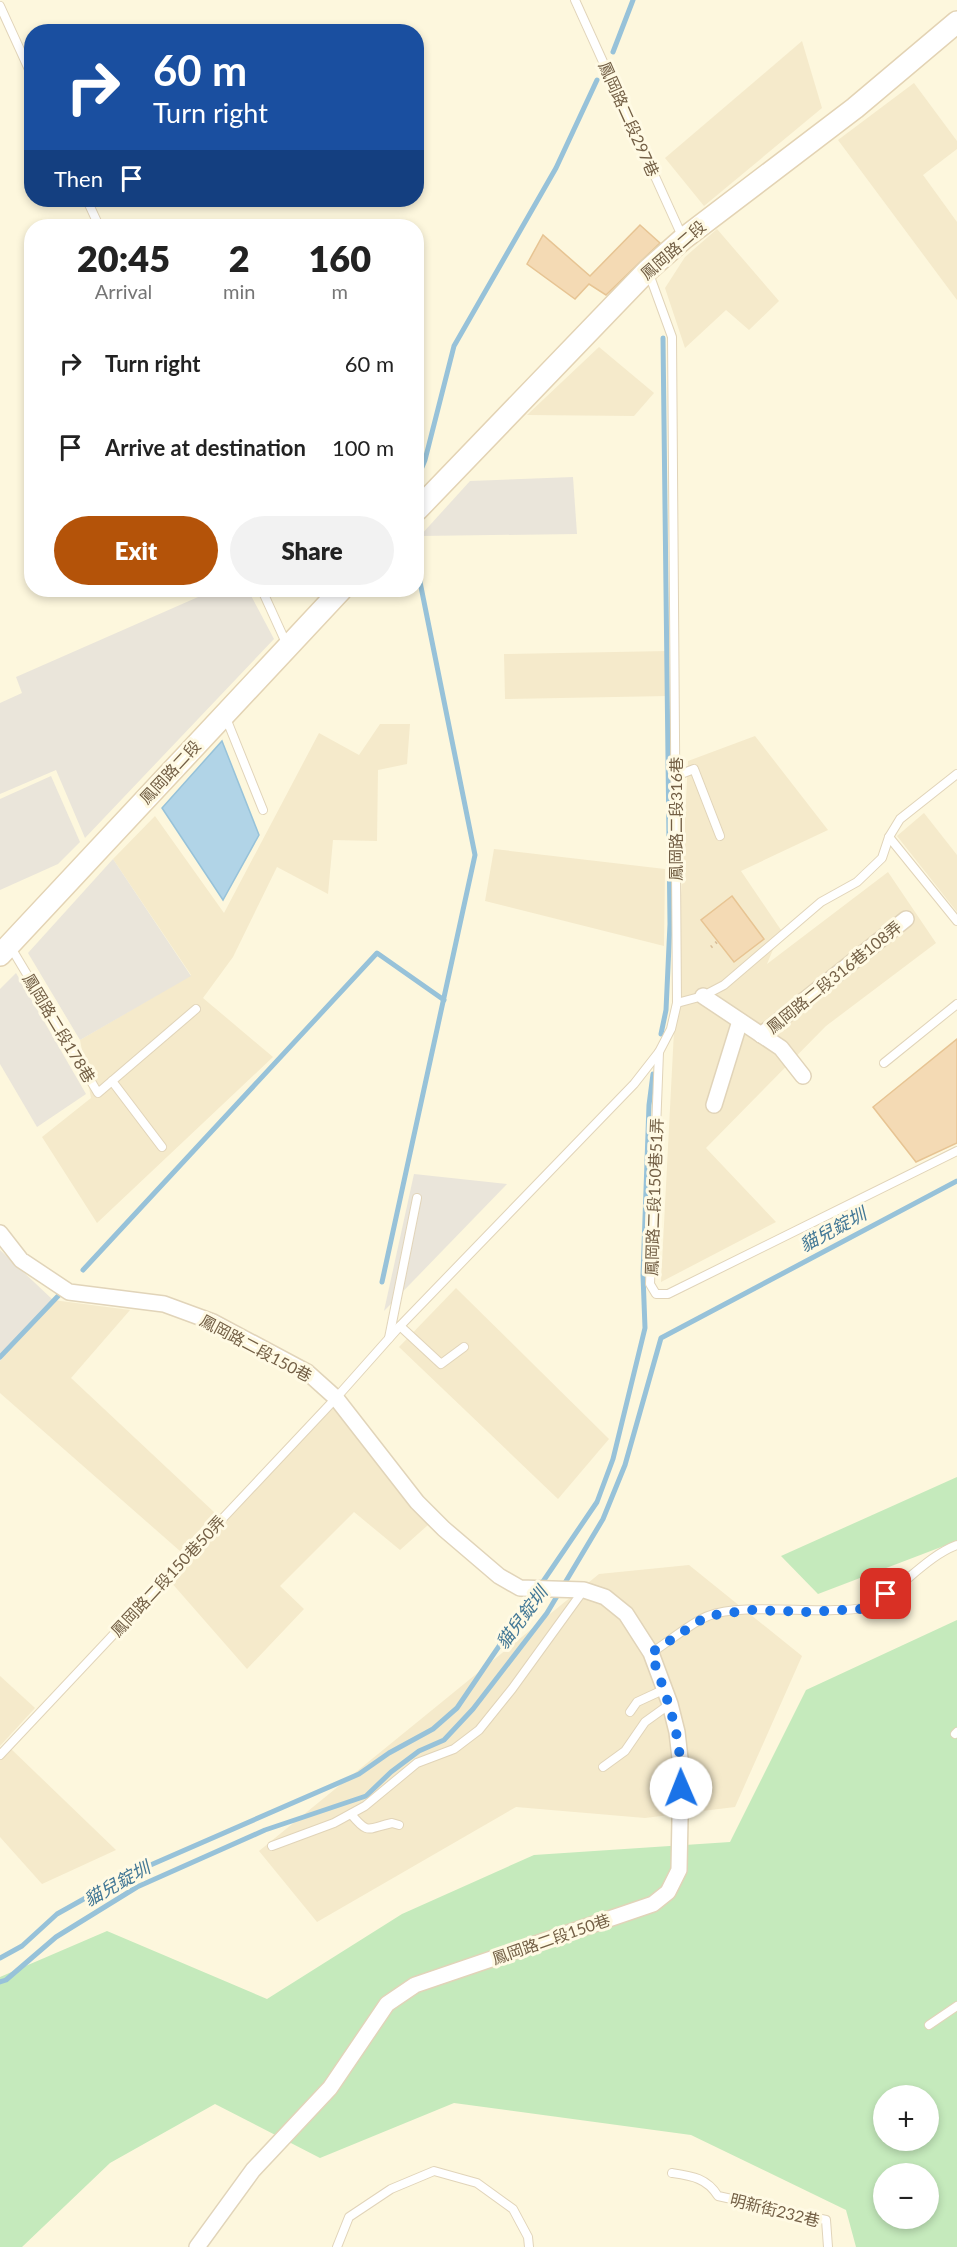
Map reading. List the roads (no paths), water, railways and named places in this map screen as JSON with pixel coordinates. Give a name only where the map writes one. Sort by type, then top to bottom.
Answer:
[{"type":"street","name":"鳳岡路二段","points":[[424,503],[648,270],[683,238],[855,108],[957,22]]},
{"type":"street","name":"鳳岡路二段","points":[[4,950],[334,597]]},
{"type":"street","name":"鳳岡路二段316巷108弄","points":[[761,1035],[906,919]]},
{"type":"street","name":"鳳岡路二段316巷108弄","points":[[703,996],[781,1048],[803,1076]]},
{"type":"street","name":"鳳岡路二段316巷108弄","points":[[714,1105],[740,1021]]},
{"type":"street","name":"鳳岡路二段150巷","points":[[0,1233],[21,1260],[69,1292],[164,1304],[213,1323],[307,1372],[336,1398],[417,1502],[444,1529],[499,1576],[520,1588],[584,1590],[605,1598],[626,1614],[651,1653],[677,1732],[681,1767],[679,1870],[668,1892],[653,1904],[415,1985],[387,2004],[330,2088],[253,2170],[197,2247]]},
{"type":"lane","name":"鳳岡路二段297巷","points":[[575,0],[683,238]]},
{"type":"lane","points":[[0,6],[24,58]]},
{"type":"lane","name":"鳳岡路二段316巷","points":[[648,270],[672,337],[677,1003]]},
{"type":"lane","points":[[265,597],[287,645]]},
{"type":"lane","points":[[224,714],[263,810]]},
{"type":"lane","points":[[676,776],[693,769],[720,836]]},
{"type":"lane","points":[[677,1003],[703,996],[724,985],[821,903],[857,882],[882,858],[889,837],[900,819],[957,774]]},
{"type":"lane","points":[[889,837],[957,921]]},
{"type":"lane","name":"鳳岡路二段178巷","points":[[4,950],[98,1093],[195,1009]]},
{"type":"lane","name":"鳳岡路二段150巷51弄","points":[[336,1398],[400,1326],[634,1084],[659,1052],[671,1029],[677,1003]]},
{"type":"lane","points":[[884,1063],[957,1004]]},
{"type":"lane","name":"鳳岡路二段150巷51弄","points":[[659,1052],[650,1284],[656,1294],[668,1294],[957,1151]]},
{"type":"lane","points":[[112,1081],[162,1147]]},
{"type":"lane","points":[[389,1340],[417,1198]]},
{"type":"lane","points":[[400,1326],[441,1364],[464,1347]]},
{"type":"lane","name":"鳳岡路二段150巷50弄","points":[[0,1755],[336,1398]]},
{"type":"lane","points":[[651,1653],[707,1616],[718,1613],[750,1610],[809,1612],[861,1609],[879,1599],[943,1551],[957,1545]]},
{"type":"lane","points":[[272,1846],[334,1823],[351,1814],[365,1806],[417,1763],[454,1749],[478,1730],[512,1689],[584,1590]]},
{"type":"lane","points":[[630,1712],[637,1702],[666,1697]]},
{"type":"lane","points":[[603,1767],[625,1751],[666,1697]]},
{"type":"lane","points":[[351,1814],[362,1828],[371,1831],[382,1825],[392,1823],[399,1825]]},
{"type":"lane","points":[[929,2025],[957,2006]]},
{"type":"lane","points":[[337,2247],[349,2217],[391,2189],[434,2171],[477,2182],[513,2209],[528,2237],[529,2247]]},
{"type":"lane","name":"明新街232巷","points":[[672,2173],[694,2176],[711,2185],[718,2196],[826,2220],[828,2247]]},
{"type":"water","points":[[222,741],[259,835],[223,900],[162,808]]},
{"type":"waterway","points":[[613,52],[633,0]]},
{"type":"waterway","points":[[424,462],[454,346],[556,168],[597,80]]},
{"type":"waterway","points":[[661,1034],[666,1010],[670,924],[663,338]]},
{"type":"waterway","points":[[382,1282],[475,855],[423,597]]},
{"type":"waterway","points":[[83,1270],[377,953],[444,1000]]},
{"type":"waterway","points":[[0,1958],[22,1946],[57,1914],[123,1877],[359,1774],[389,1753],[433,1729],[457,1708],[597,1502],[613,1459],[645,1328],[643,1275],[649,1105],[653,1074]]},
{"type":"waterway","name":"貓兒錠圳","points":[[0,1982],[6,1980],[56,1937],[137,1887],[265,1830],[366,1796],[391,1772],[419,1751],[444,1740],[473,1709],[547,1613],[603,1519],[625,1465],[661,1338],[957,1181]]},
{"type":"waterway","points":[[0,1357],[60,1294]]}]
